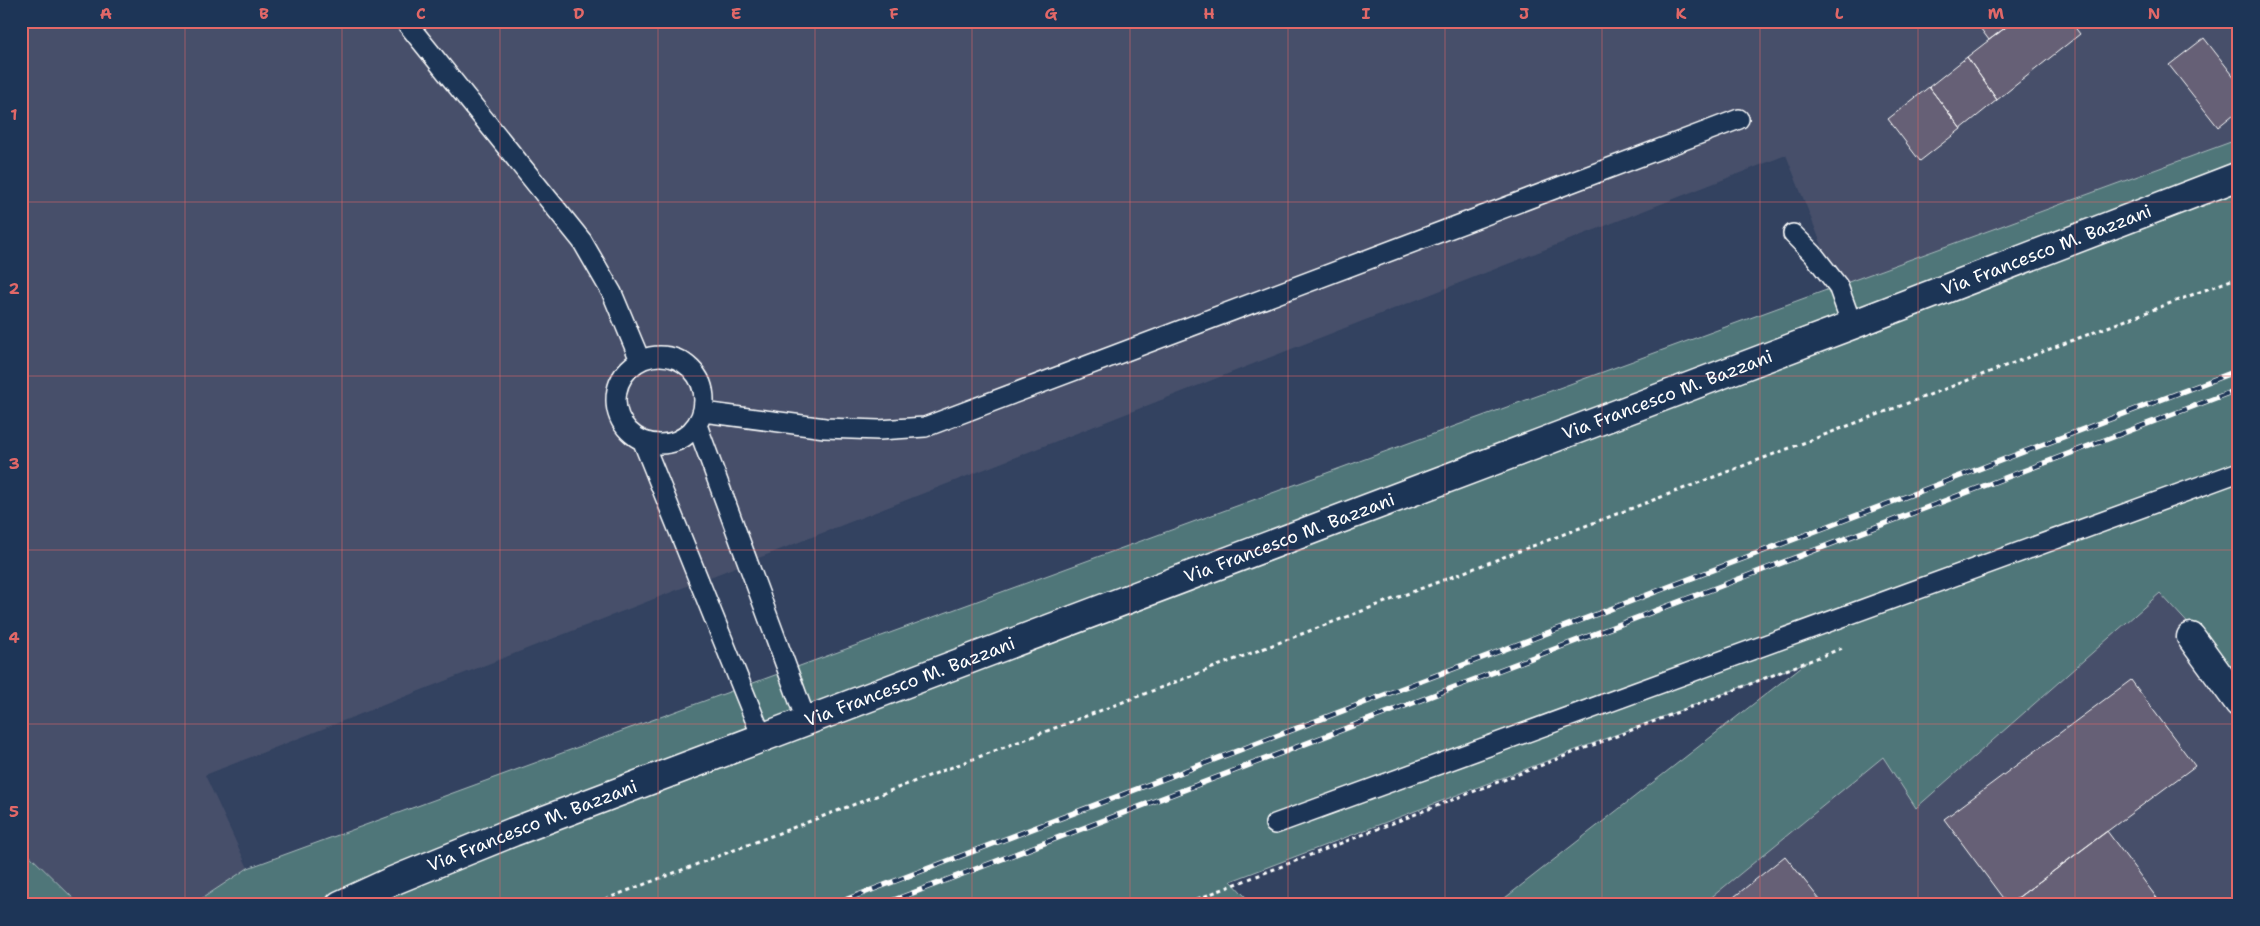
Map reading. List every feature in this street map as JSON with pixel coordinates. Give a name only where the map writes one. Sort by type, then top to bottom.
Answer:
[{"type":"street","name":"Via Francesco M. Bazzani","points":[[340,905],[390,882],[504,836],[806,720],[1852,325],[2239,176]]},
{"type":"street","points":[[2191,637],[2239,702]]},
{"type":"lane","points":[[405,21],[582,241],[612,293],[640,360]]},
{"type":"lane","points":[[700,419],[879,430],[925,427],[1739,119]]},
{"type":"lane","points":[[1793,234],[1813,254],[1838,286],[1852,325]]},
{"type":"lane","points":[[655,356],[669,356],[683,361],[694,371],[702,383],[705,397],[700,419],[686,436],[673,443],[658,445],[644,442],[626,429],[616,409],[616,394],[620,380],[628,368],[640,360],[655,356]]},
{"type":"lane","points":[[700,419],[806,720]]},
{"type":"lane","points":[[644,442],[762,737]]},
{"type":"lane","points":[[1275,824],[2239,472]]},
{"type":"path","points":[[590,905],[2239,277]]},
{"type":"path","points":[[1182,905],[1849,645]]},
{"type":"shaded area","points":[[21,21],[2239,21],[2239,139],[1838,286],[1786,155],[205,775],[248,868],[192,905],[80,905],[21,847]]},
{"type":"shaded area","points":[[2160,592],[2239,679],[2239,905],[1702,905],[1883,757],[1917,807]]},
{"type":"green space","points":[[2239,139],[2239,679],[2160,593],[1916,808],[1883,757],[1702,905],[1496,905],[1807,662],[1231,881],[1253,905],[192,905],[248,868]]},
{"type":"green space","points":[[21,847],[80,905],[21,905]]},
{"type":"building","points":[[1975,21],[2014,21],[1989,40]]},
{"type":"building","points":[[2014,21],[2070,21],[2080,34],[1997,100],[1967,57]]},
{"type":"building","points":[[2204,38],[2239,83],[2239,110],[2218,127],[2169,65]]},
{"type":"building","points":[[1967,57],[1997,100],[1961,129],[1929,87]]},
{"type":"building","points":[[1929,87],[1961,129],[1920,161],[1888,119]]},
{"type":"building","points":[[2131,680],[2195,766],[2008,905],[1944,819]]},
{"type":"building","points":[[2107,831],[2162,905],[2008,905]]},
{"type":"building","points":[[1785,856],[1824,905],[1724,905]]},
{"type":"railway","points":[[832,905],[2239,370]]},
{"type":"railway","points":[[881,905],[2239,389]]}]
